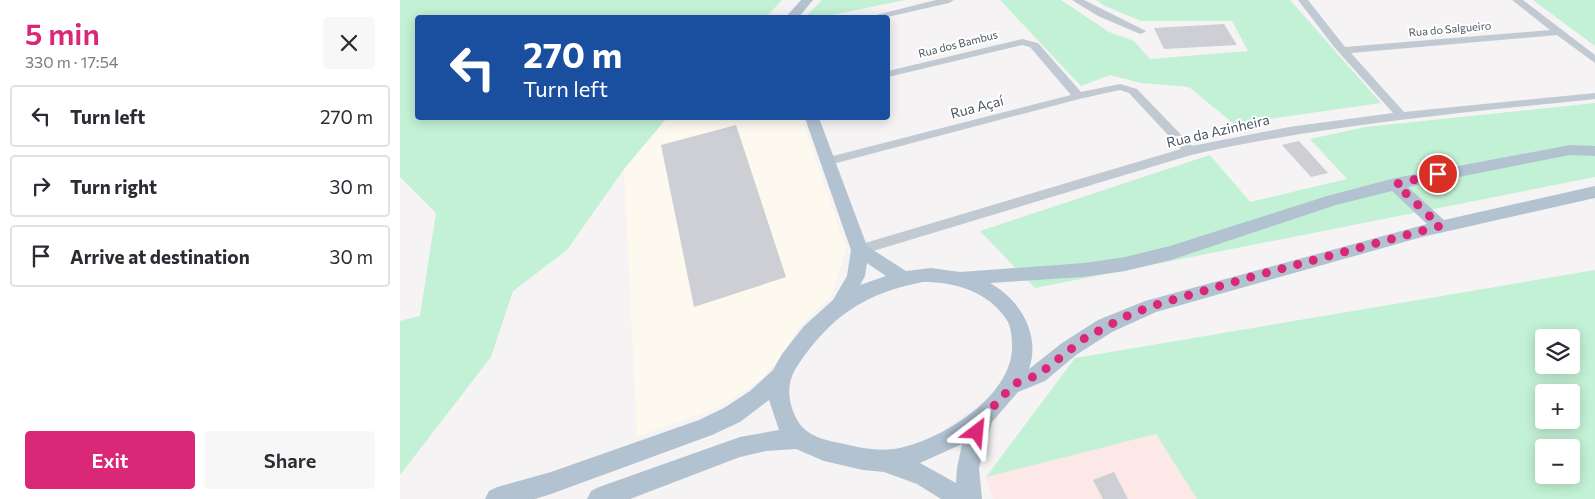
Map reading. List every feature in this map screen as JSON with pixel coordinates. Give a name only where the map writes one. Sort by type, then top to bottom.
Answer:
[{"type":"main road","points":[[794,15],[807,0]]},
{"type":"main road","points":[[497,499],[551,483],[704,428],[732,415],[757,398],[781,376],[806,338],[840,303],[856,276],[860,250],[813,120]]},
{"type":"main road","points":[[840,303],[881,284],[923,275],[959,278],[1084,270],[1125,264],[1180,251],[1333,200],[1420,178],[1574,150],[1595,142]]},
{"type":"main road","points":[[1574,150],[1595,151]]},
{"type":"main road","points":[[1396,184],[1440,226]]},
{"type":"main road","points":[[1014,384],[1038,375],[1069,349],[1098,330],[1152,306],[1440,226],[1592,192]]},
{"type":"main road","points":[[860,250],[903,278]]},
{"type":"main road","points":[[883,461],[919,454],[947,441],[982,419],[1014,384],[1024,355],[1022,334],[1017,319],[1006,304],[986,291],[959,278]]},
{"type":"main road","points":[[781,376],[779,401],[785,419],[799,439]]},
{"type":"main road","points":[[970,499],[966,484],[968,459],[982,419]]},
{"type":"main road","points":[[599,499],[740,447],[766,441],[799,439],[820,449],[883,461],[924,476],[962,499]]},
{"type":"street","points":[[879,15],[924,3],[949,0]]},
{"type":"street","points":[[1077,0],[1101,14],[1141,31]]},
{"type":"street","points":[[1517,0],[1595,60]]},
{"type":"street","points":[[1303,1],[1402,116]]},
{"type":"street","name":"Rua do Salgueiro","points":[[1345,50],[1558,32]]},
{"type":"street","name":"Rua dos Bambus","points":[[890,74],[1022,42],[1034,45],[1078,96]]},
{"type":"street","name":"Rua Açaí","points":[[829,162],[1078,96],[1120,87],[1133,91],[1189,151]]},
{"type":"street","name":"Rua da Azinheira","points":[[860,250],[1189,151],[1302,127],[1595,96]]},
{"type":"shaded area","points":[[665,120],[803,120],[846,248],[832,295],[799,328],[782,355],[762,379],[718,407],[637,437],[624,169]]},
{"type":"shaded area","points":[[1157,434],[1197,499],[993,499],[986,477]]},
{"type":"green space","points":[[400,0],[782,0],[768,15],[415,15],[415,120],[665,120],[624,169],[567,250],[513,291],[491,357],[400,475],[400,321],[420,316],[436,213],[400,177]]},
{"type":"green space","points":[[822,0],[905,0],[832,15],[807,15]]},
{"type":"green space","points":[[1000,0],[1061,0],[1109,32],[1134,41],[1150,59],[1248,51],[1232,21],[1141,21],[1105,6],[1096,0],[1290,0],[1381,103],[1234,124],[1189,87],[1141,83],[1110,75],[1081,86]]},
{"type":"green space","points":[[1533,0],[1595,0],[1595,46]]},
{"type":"green space","points":[[1595,103],[1595,177],[1035,288],[980,231],[1210,155],[1250,202],[1347,179],[1310,139],[1365,127]]},
{"type":"green space","points":[[1595,270],[1595,499],[1197,499],[1156,434],[986,477],[1075,358]]},
{"type":"building","points":[[1224,24],[1237,45],[1164,49],[1154,28]]},
{"type":"building","points":[[736,125],[786,277],[694,307],[661,145]]},
{"type":"building","points":[[1299,141],[1328,173],[1311,177],[1282,145]]},
{"type":"building","points":[[1114,472],[1128,499],[1103,499],[1093,480]]},
{"type":"route","points":[[977,432],[982,419],[1014,384],[1038,375],[1049,368],[1057,358],[1085,338],[1127,316],[1152,306],[1251,277],[1440,226],[1396,184],[1438,174]]}]
